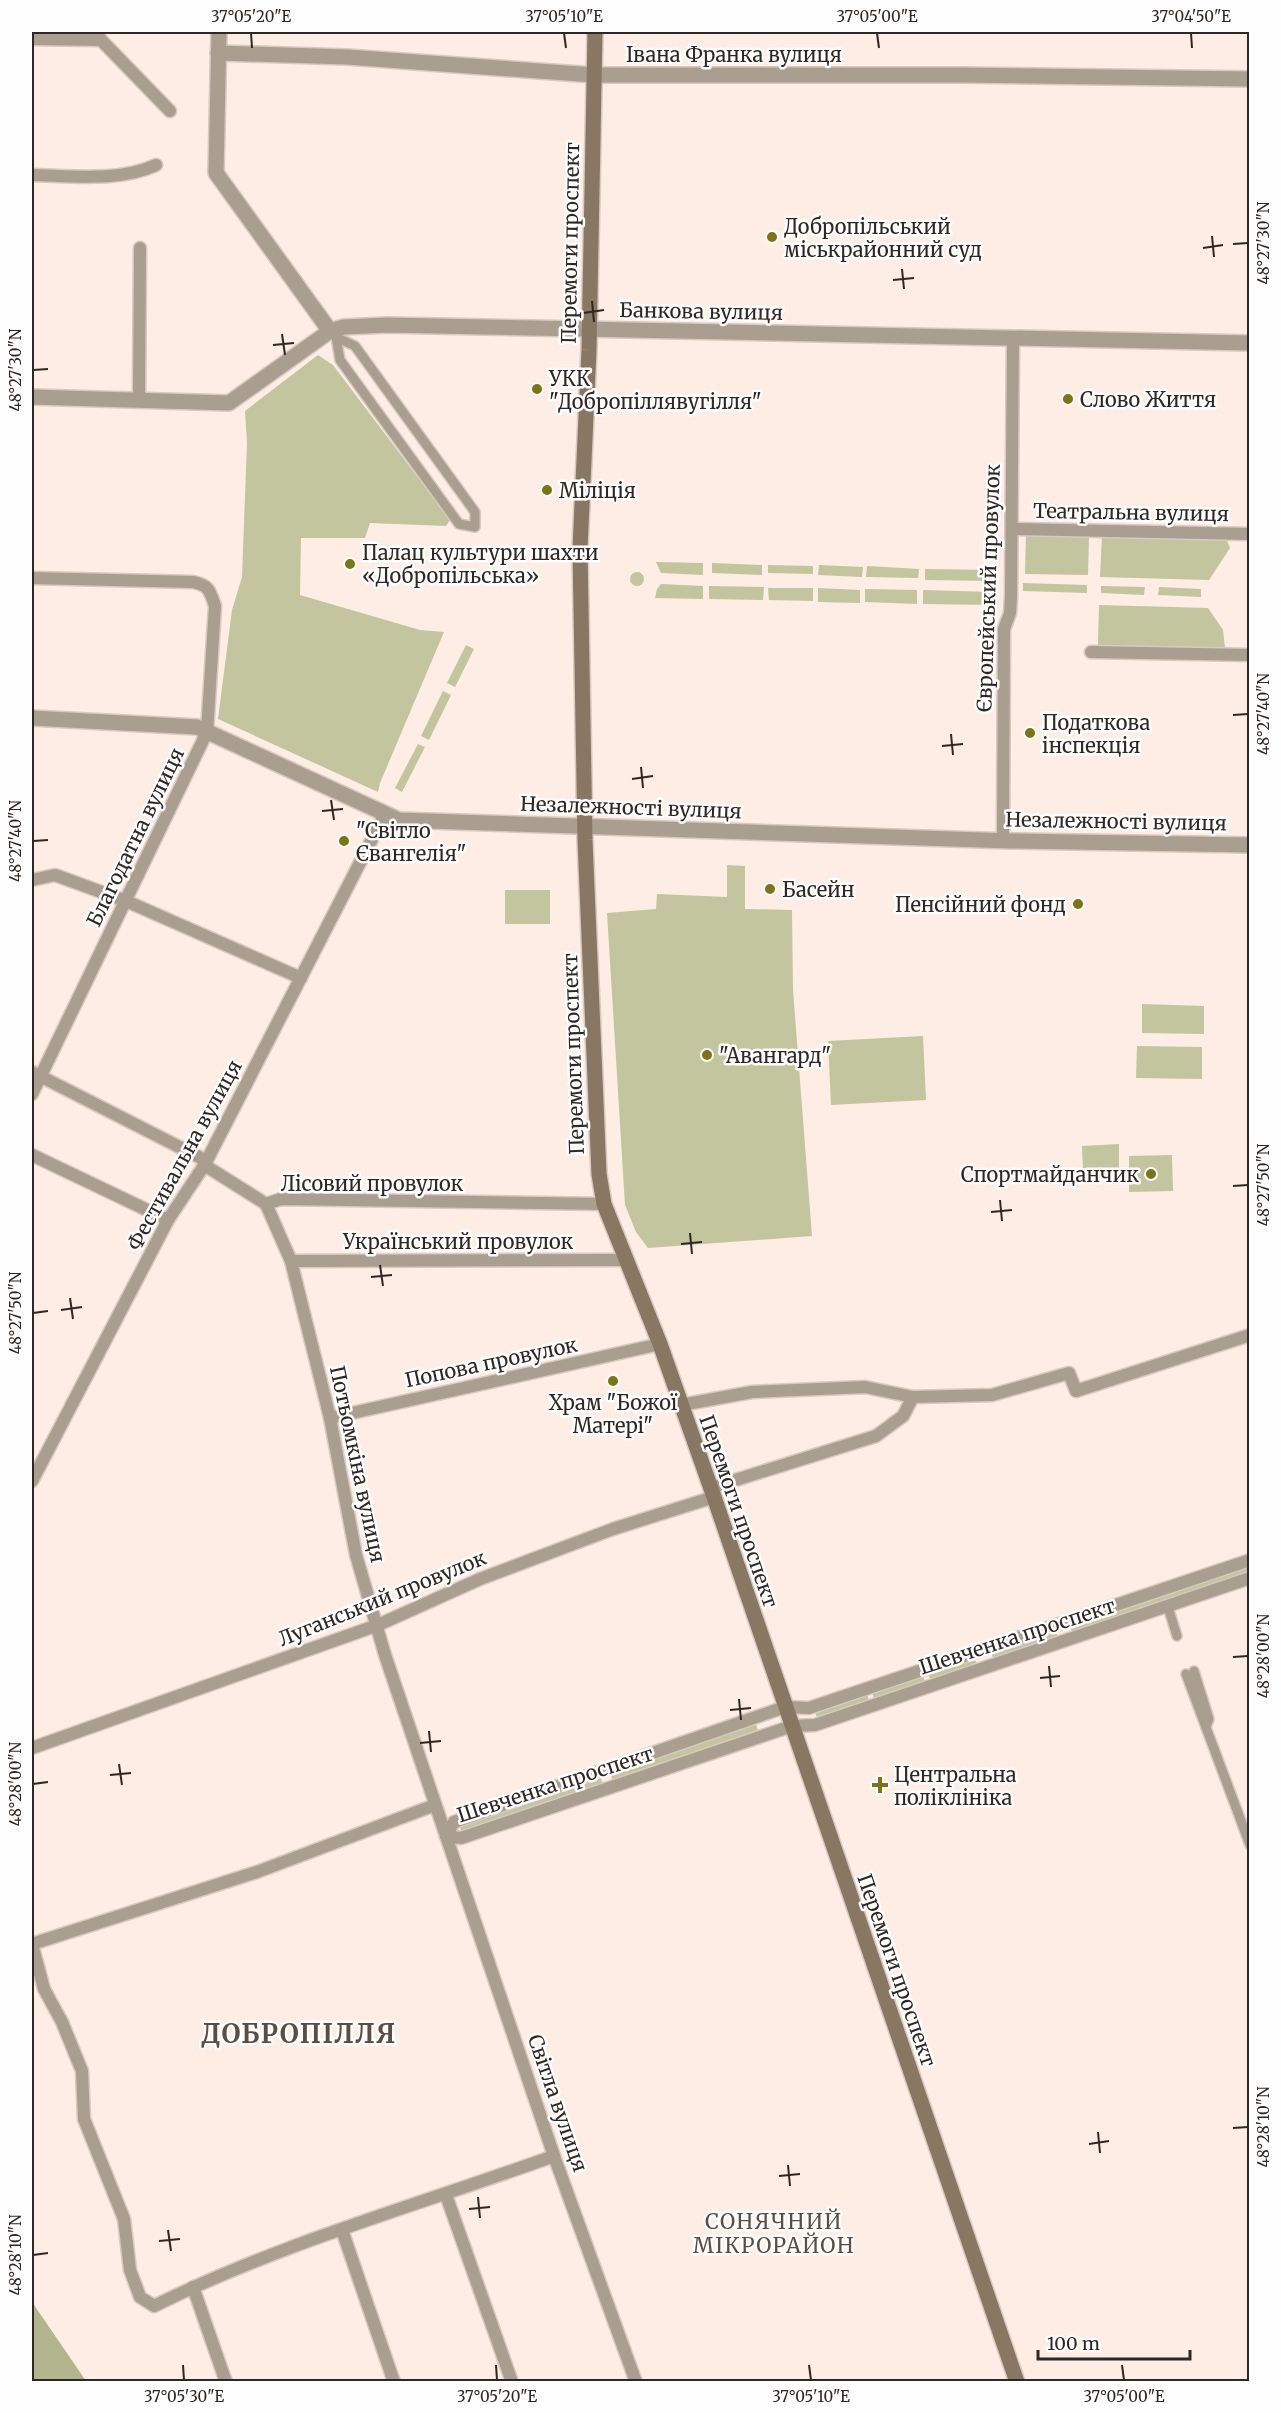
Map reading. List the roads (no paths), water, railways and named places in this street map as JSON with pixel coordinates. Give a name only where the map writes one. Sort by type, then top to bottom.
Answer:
[{"type":"main road","name":"Перемоги проспект","points":[[595,32],[589,328],[580,526],[585,827],[599,1174],[604,1204],[660,1344],[1017,2382]]},
{"type":"street","points":[[219,32],[216,173],[333,334],[340,360],[459,524],[475,527],[475,513],[355,346],[333,334]]},
{"type":"street","points":[[32,39],[99,36],[170,111]]},
{"type":"street","name":"Івана Франка вулиця","points":[[218,53],[347,57],[594,75],[961,75],[1250,79]]},
{"type":"street","points":[[32,175],[97,176],[141,172],[156,165]]},
{"type":"street","points":[[139,400],[140,248]]},
{"type":"street","name":"Банкова вулиця","points":[[32,397],[229,403],[345,327],[387,325],[1250,343]]},
{"type":"street","name":"Європейський провулок","points":[[1003,840],[1004,629],[1010,613],[1013,338]]},
{"type":"street","name":"Театральна вулиця","points":[[1012,528],[1250,534]]},
{"type":"street","name":"Благодатна вулиця","points":[[32,578],[206,585],[210,589],[215,606],[207,732],[126,901],[35,1074],[32,1094]]},
{"type":"street","points":[[1091,652],[1250,655]]},
{"type":"street","name":"Незалежності вулиця","points":[[32,718],[181,725],[207,732],[399,820],[1003,840],[1250,845]]},
{"type":"street","name":"Фестивальна вулиця","points":[[32,1481],[168,1220],[205,1164],[385,814]]},
{"type":"street","points":[[32,880],[55,875],[126,901],[301,978]]},
{"type":"street","name":"Лісовий провулок","points":[[35,1074],[201,1158],[205,1164],[266,1204],[281,1199],[604,1204]]},
{"type":"street","points":[[32,1155],[168,1220]]},
{"type":"street","name":"Потьомкіна вулиця","points":[[266,1204],[291,1262],[330,1418],[356,1554],[385,1655],[446,1836]]},
{"type":"street","name":"Український провулок","points":[[291,1262],[626,1260]]},
{"type":"street","points":[[681,1404],[752,1392],[865,1387],[913,1397],[992,1395],[1069,1373],[1076,1391],[1250,1335]]},
{"type":"street","name":"Попова провулок","points":[[330,1418],[660,1344]]},
{"type":"street","name":"Луганський провулок","points":[[32,1748],[378,1625],[480,1579],[712,1493],[876,1436],[903,1416],[913,1397]]},
{"type":"street","name":"Шевченка проспект","points":[[1250,1560],[809,1708],[785,1707],[454,1822],[446,1836],[461,1838],[792,1726],[815,1725],[1250,1578]]},
{"type":"street","points":[[1168,1607],[1177,1636]]},
{"type":"street","points":[[1190,1672],[1209,1719],[1207,1724],[1250,1845]]},
{"type":"street","points":[[435,1805],[257,1872],[32,1944],[44,1989],[63,2022],[82,2071],[84,2119],[124,2219],[130,2270],[140,2298],[154,2306],[193,2287],[342,2230],[554,2156]]},
{"type":"street","name":"Світла вулиця","points":[[446,1836],[554,2156],[636,2382]]},
{"type":"street","points":[[446,2195],[512,2382]]},
{"type":"street","points":[[342,2230],[394,2382]]},
{"type":"street","points":[[193,2287],[226,2382]]},
{"type":"place","name":"Добропільський міськрайонний суд","points":[[772,237]]},
{"type":"place","name":"УКК \"Добропіллявугілля\"","points":[[537,389]]},
{"type":"place","name":"Слово Життя","points":[[1068,399]]},
{"type":"place","name":"Міліція","points":[[547,490]]},
{"type":"place","name":"Палац культури шахти «Добропільська»","points":[[350,564]]},
{"type":"place","name":"Податкова інспекція","points":[[1030,733]]},
{"type":"place","name":"\"Світло Євангелія\"","points":[[344,841]]},
{"type":"place","name":"Басейн","points":[[770,889]]},
{"type":"place","name":"Пенсійний фонд","points":[[1078,904]]},
{"type":"place","name":"\"Авангард\"","points":[[707,1055]]},
{"type":"place","name":"Спортмайданчик","points":[[1151,1174]]},
{"type":"place","name":"Храм \"Божої Матері\"","points":[[613,1381]]},
{"type":"place","name":"Центральна поліклініка","points":[[880,1785]]},
{"type":"district","name":"ДОБРОПІЛЛЯ","points":[[299,2033]]},
{"type":"district","name":"СОНЯЧНИЙ МІКРОРАЙОН","points":[[774,2233]]}]
